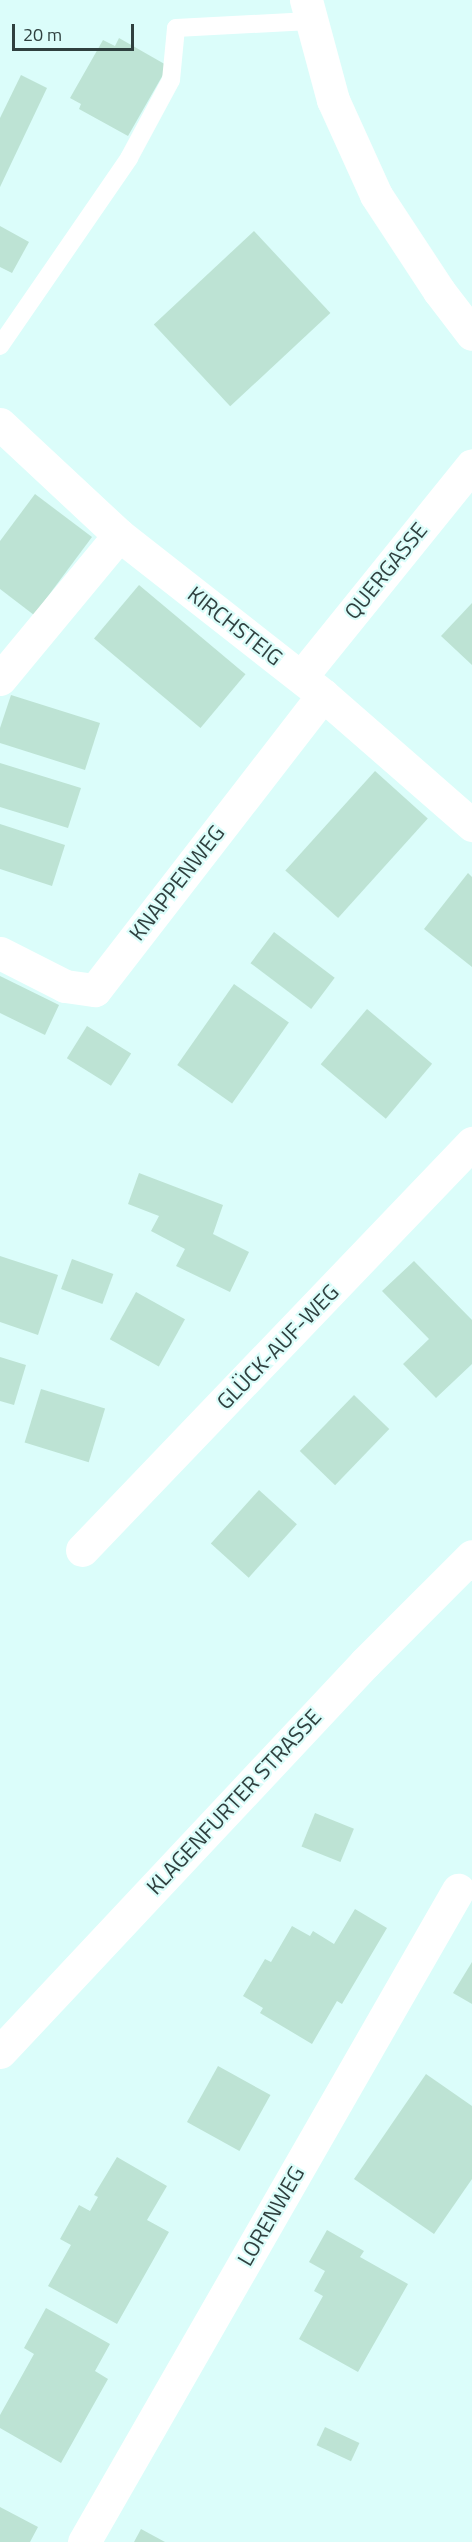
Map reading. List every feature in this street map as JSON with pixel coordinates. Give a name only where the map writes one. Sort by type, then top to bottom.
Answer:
[{"type":"street","points":[[308,11],[333,100],[376,195],[439,291],[472,334]]},
{"type":"street","name":"KIRCHSTEIG","points":[[0,424],[119,535],[312,686],[472,825]]},
{"type":"street","name":"QUERGASSE","points":[[312,686],[472,465]]},
{"type":"street","points":[[0,679],[119,535]]},
{"type":"street","name":"KNAPPENWEG","points":[[0,953],[65,986],[94,990],[312,686]]},
{"type":"street","name":"GLÜCK-AUF-WEG","points":[[82,1550],[472,1143]]},
{"type":"street","name":"KLAGENFURTER STRASSE","points":[[0,2052],[365,1663],[472,1556]]},
{"type":"street","name":"LORENWEG","points":[[84,2542],[458,1890]]},
{"type":"lane","points":[[0,346],[129,158],[171,80],[176,28],[308,11]]},
{"type":"building","points":[[119,38],[168,66],[128,136],[79,109],[81,104],[70,98],[103,40],[115,46]]},
{"type":"building","points":[[21,75],[47,88],[0,187],[0,118]]},
{"type":"building","points":[[0,226],[29,242],[12,273],[0,267]]},
{"type":"building","points":[[254,231],[330,313],[230,406],[154,324]]},
{"type":"building","points":[[35,494],[92,537],[34,615],[0,589],[0,541]]},
{"type":"building","points":[[139,585],[245,674],[200,728],[94,639]]},
{"type":"building","points":[[472,603],[472,665],[441,636]]},
{"type":"building","points":[[11,695],[100,723],[85,770],[0,743],[0,728]]},
{"type":"building","points":[[0,763],[81,788],[68,828],[0,807]]},
{"type":"building","points":[[375,771],[428,819],[338,918],[285,871]]},
{"type":"building","points":[[0,824],[65,845],[52,886],[0,869]]},
{"type":"building","points":[[468,873],[472,877],[472,967],[424,929]]},
{"type":"building","points":[[274,932],[335,978],[311,1009],[251,963]]},
{"type":"building","points":[[0,976],[59,1005],[45,1035],[0,1013]]},
{"type":"building","points":[[234,984],[289,1022],[232,1104],[177,1065]]},
{"type":"building","points":[[367,1009],[432,1064],[386,1119],[321,1064]]},
{"type":"building","points":[[87,1026],[131,1054],[111,1086],[67,1058]]},
{"type":"building","points":[[139,1173],[223,1205],[213,1234],[249,1252],[230,1292],[176,1266],[185,1249],[151,1231],[159,1216],[128,1204]]},
{"type":"building","points":[[0,1256],[58,1275],[38,1335],[0,1322]]},
{"type":"building","points":[[72,1259],[113,1274],[102,1304],[61,1289]]},
{"type":"building","points":[[414,1261],[472,1320],[472,1364],[436,1398],[403,1364],[429,1339],[382,1291]]},
{"type":"building","points":[[136,1292],[185,1319],[159,1366],[110,1339]]},
{"type":"building","points":[[0,1357],[26,1365],[14,1405],[0,1401]]},
{"type":"building","points":[[41,1389],[105,1409],[89,1462],[25,1443]]},
{"type":"building","points":[[354,1395],[389,1429],[335,1485],[300,1451]]},
{"type":"building","points":[[259,1490],[297,1524],[249,1578],[211,1544]]},
{"type":"building","points":[[315,1813],[354,1829],[340,1862],[302,1846]]},
{"type":"building","points":[[355,1909],[387,1928],[342,2004],[337,2001],[312,2044],[260,2013],[263,2008],[243,1996],[265,1959],[271,1962],[292,1926],[310,1936],[313,1931],[334,1944]]},
{"type":"building","points":[[472,1962],[472,2004],[453,1993]]},
{"type":"building","points":[[218,2066],[270,2095],[239,2151],[187,2122]]},
{"type":"building","points":[[426,2074],[472,2106],[472,2179],[434,2234],[354,2179]]},
{"type":"building","points":[[117,2157],[167,2186],[147,2220],[169,2232],[117,2324],[48,2286],[71,2245],[60,2239],[79,2205],[90,2211],[98,2197],[94,2195]]},
{"type":"building","points":[[327,2230],[364,2251],[360,2257],[408,2284],[358,2372],[299,2339],[323,2296],[314,2291],[325,2271],[309,2262]]},
{"type":"building","points":[[46,2308],[110,2344],[95,2371],[108,2379],[61,2463],[0,2428],[0,2415],[34,2354],[24,2348]]},
{"type":"building","points":[[325,2427],[359,2443],[351,2461],[317,2445]]},
{"type":"building","points":[[0,2507],[38,2527],[30,2542],[0,2542]]},
{"type":"building","points":[[141,2529],[165,2542],[134,2542]]}]
